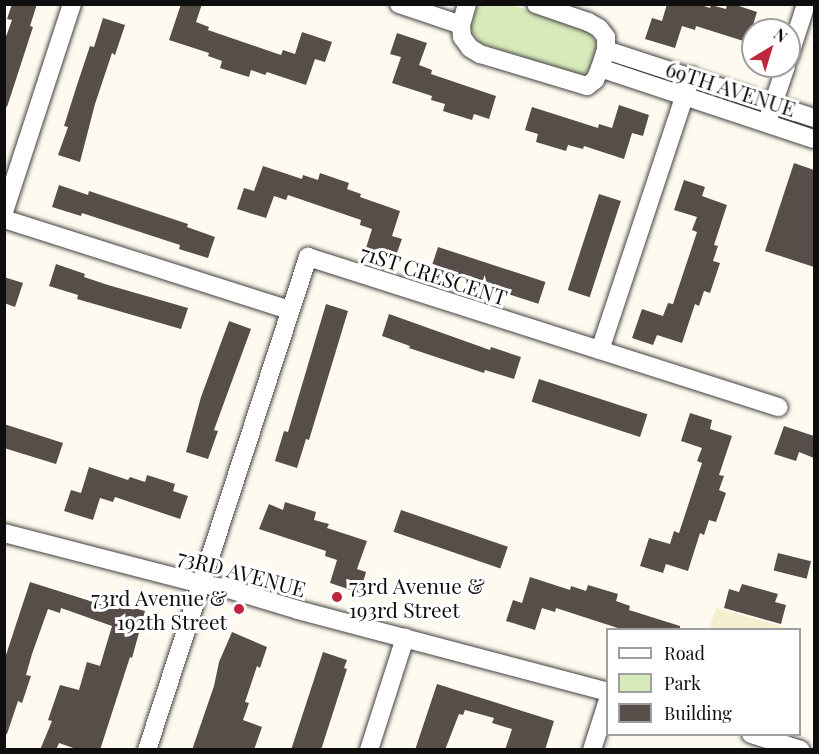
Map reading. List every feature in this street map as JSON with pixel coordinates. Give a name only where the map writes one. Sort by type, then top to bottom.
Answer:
[{"type":"street","points":[[4,212],[72,4]]},
{"type":"street","points":[[399,4],[462,11],[462,38],[480,54],[587,86],[595,80],[600,68],[606,50],[606,37],[599,28],[561,8],[536,4]]},
{"type":"street","points":[[801,20],[806,4]]},
{"type":"street","name":"69TH AVENUE","points":[[606,50],[814,118]]},
{"type":"street","name":"69TH AVENUE","points":[[600,68],[814,139]]},
{"type":"street","points":[[600,350],[691,76]]},
{"type":"street","points":[[767,124],[782,78]]},
{"type":"street","points":[[4,219],[290,310]]},
{"type":"street","name":"71ST CRESCENT","points":[[147,750],[308,257],[779,407]]},
{"type":"street","name":"73RD AVENUE","points":[[4,533],[201,585],[228,589],[606,691]]},
{"type":"street","points":[[369,750],[405,638]]},
{"type":"street","points":[[592,750],[606,706]]},
{"type":"street","points":[[754,736],[801,750]]},
{"type":"shaded area","points":[[716,608],[786,628],[709,628]]},
{"type":"green space","points":[[512,5],[588,30],[599,47],[592,66],[581,76],[480,43],[470,28],[477,7]]},
{"type":"building","points":[[12,4],[37,4],[30,26],[33,27],[7,107],[4,106],[4,42],[12,20],[7,19]]},
{"type":"building","points":[[181,4],[202,4],[196,22],[209,27],[208,30],[281,55],[283,50],[295,54],[302,32],[332,42],[325,62],[315,59],[306,85],[267,72],[265,75],[251,70],[249,77],[220,68],[222,61],[208,56],[209,53],[169,40]]},
{"type":"building","points":[[667,4],[698,4],[710,8],[711,5],[726,9],[727,4],[733,4],[757,12],[755,18],[741,18],[741,40],[696,26],[695,30],[682,26],[675,48],[645,39],[652,18],[662,21]]},
{"type":"building","points":[[103,18],[125,25],[115,55],[112,53],[95,104],[80,162],[58,155],[68,127],[64,126],[77,85],[90,46],[94,47]]},
{"type":"building","points":[[397,33],[427,43],[419,65],[432,70],[431,74],[496,96],[489,119],[474,114],[472,120],[443,111],[445,104],[431,100],[432,96],[392,83],[401,57],[390,54]]},
{"type":"building","points":[[619,105],[649,115],[643,136],[632,133],[624,159],[584,146],[583,149],[568,145],[566,151],[536,142],[538,134],[525,130],[532,107],[598,128],[599,124],[612,128]]},
{"type":"building","points":[[794,163],[814,170],[814,267],[765,251]]},
{"type":"building","points":[[263,166],[302,179],[303,175],[318,180],[320,173],[349,183],[347,189],[361,194],[360,197],[400,211],[392,236],[402,239],[394,261],[365,251],[372,229],[360,225],[361,220],[288,195],[286,200],[274,196],[266,218],[237,209],[244,188],[254,191]]},
{"type":"building","points":[[684,180],[705,187],[702,196],[727,205],[714,245],[718,246],[713,261],[720,263],[710,293],[704,291],[699,306],[695,304],[682,343],[657,335],[653,345],[632,338],[642,309],[663,316],[668,303],[673,304],[697,232],[692,230],[697,217],[674,210]]},
{"type":"building","points":[[59,185],[88,195],[89,191],[188,224],[187,227],[215,237],[208,258],[179,249],[180,245],[82,213],[81,216],[52,207]]},
{"type":"building","points":[[599,194],[621,201],[590,297],[568,290]]},
{"type":"building","points":[[438,247],[545,282],[538,304],[431,269]]},
{"type":"building","points":[[56,264],[108,285],[188,308],[181,329],[77,299],[78,295],[49,286]]},
{"type":"building","points":[[4,277],[23,283],[15,307],[4,303]]},
{"type":"building","points":[[326,304],[348,311],[309,440],[306,439],[297,468],[275,461],[284,431],[288,432]]},
{"type":"building","points":[[389,314],[490,350],[491,347],[521,357],[514,379],[485,370],[484,373],[409,348],[410,346],[382,336]]},
{"type":"building","points":[[229,321],[251,329],[214,430],[218,431],[208,459],[186,452],[201,397]]},
{"type":"building","points":[[539,379],[647,414],[640,437],[532,402]]},
{"type":"building","points":[[690,413],[712,420],[710,429],[732,436],[719,475],[724,476],[719,490],[726,493],[716,522],[709,520],[704,535],[700,533],[688,571],[666,564],[663,573],[640,566],[649,538],[670,544],[674,531],[679,533],[702,463],[697,461],[702,448],[681,441]]},
{"type":"building","points":[[4,424],[63,443],[56,464],[4,448]]},
{"type":"building","points":[[784,426],[814,436],[814,458],[799,452],[796,461],[774,454]]},
{"type":"building","points":[[89,467],[128,480],[130,477],[145,482],[147,475],[175,484],[173,491],[188,496],[180,519],[115,497],[113,502],[100,498],[93,520],[64,511],[71,490],[81,493]]},
{"type":"building","points":[[285,502],[316,512],[314,520],[329,524],[327,528],[367,541],[357,569],[366,572],[360,593],[330,583],[337,560],[325,556],[326,551],[259,529],[269,504],[283,510]]},
{"type":"building","points":[[401,510],[508,547],[500,569],[394,532]]},
{"type":"building","points":[[778,553],[811,561],[807,579],[774,570]]},
{"type":"building","points":[[530,577],[570,590],[571,586],[586,591],[588,585],[618,594],[616,601],[630,606],[629,610],[680,626],[680,628],[618,628],[556,608],[555,612],[542,608],[535,630],[506,621],[513,600],[522,603]]},
{"type":"building","points":[[30,582],[106,606],[119,609],[120,604],[145,611],[132,658],[130,657],[100,750],[79,750],[59,743],[56,750],[40,750],[52,721],[48,720],[60,685],[79,690],[87,662],[100,666],[112,626],[61,608],[60,613],[48,609],[26,675],[31,676],[22,703],[18,701],[7,734],[4,734],[4,661]]},
{"type":"building","points":[[742,584],[778,594],[775,602],[786,605],[781,624],[724,608],[729,589],[739,592]]},
{"type":"building","points":[[232,632],[267,647],[260,668],[257,666],[245,702],[249,703],[243,720],[262,727],[254,750],[192,750],[214,686],[219,662]]},
{"type":"building","points":[[323,652],[347,660],[344,668],[347,669],[321,750],[291,750]]},
{"type":"building","points":[[437,684],[554,721],[545,750],[505,750],[512,729],[492,723],[494,718],[465,710],[463,715],[459,714],[445,750],[415,750]]},
{"type":"place","name":"73rd Avenue & 193rd Street","points":[[337,597]]},
{"type":"place","name":"73rd Avenue & 192th Street","points":[[239,609]]}]
